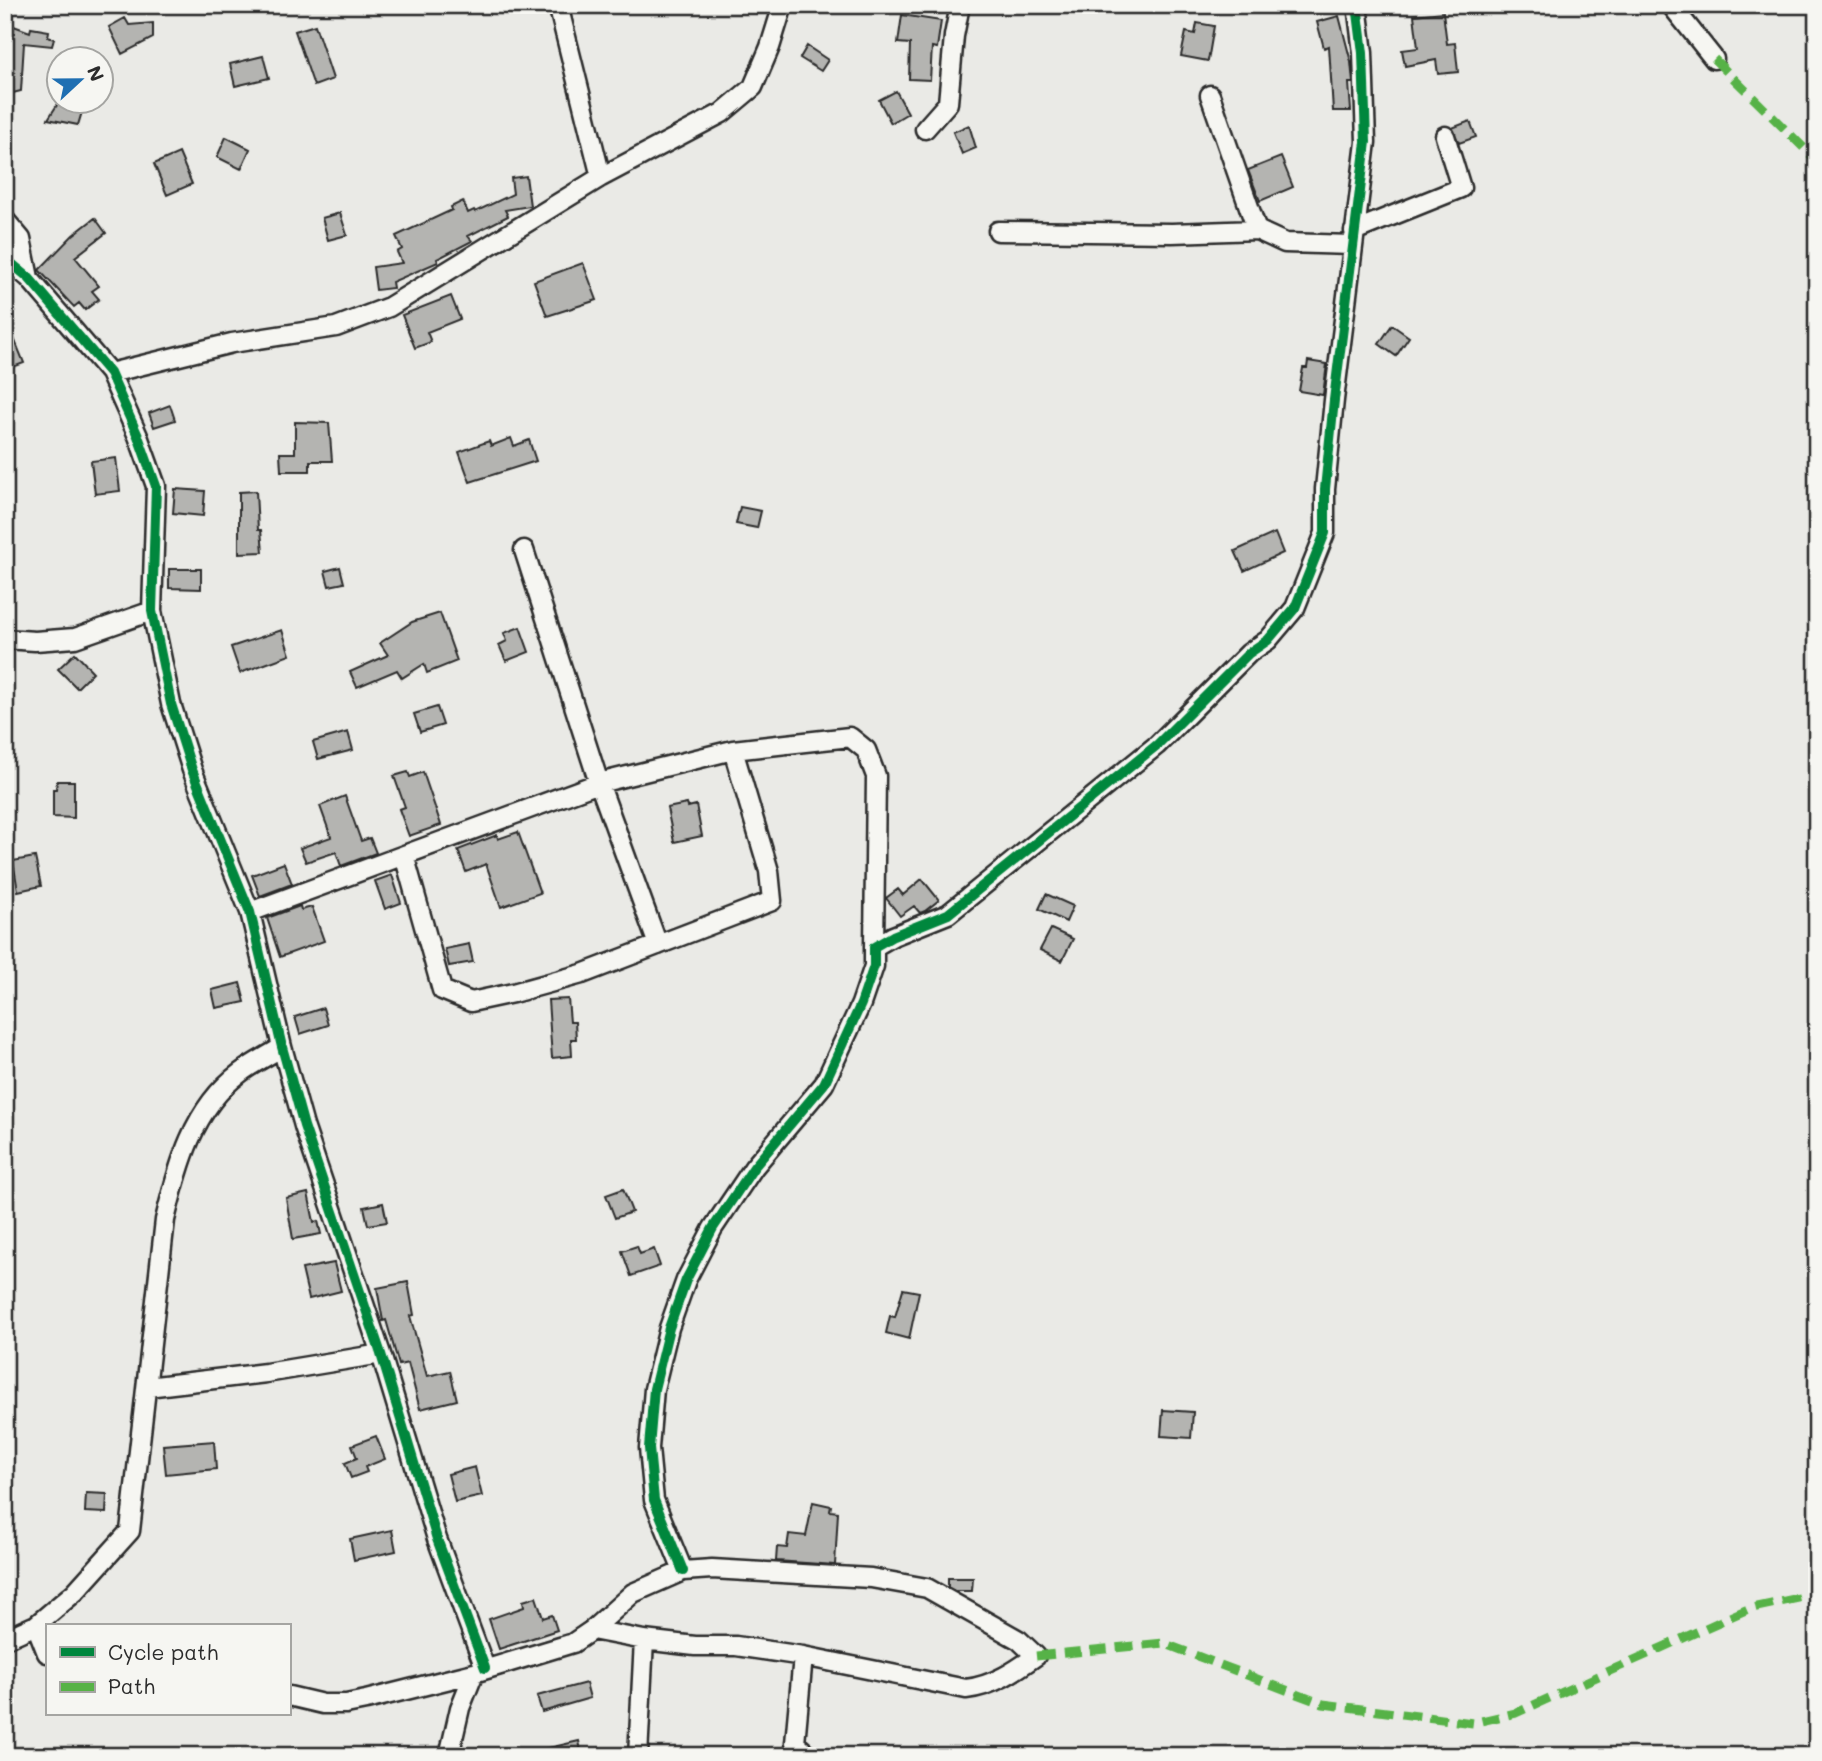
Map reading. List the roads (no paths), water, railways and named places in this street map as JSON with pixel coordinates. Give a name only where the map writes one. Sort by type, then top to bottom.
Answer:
[{"type":"street","points":[[558,5],[601,177]]},
{"type":"street","points":[[110,373],[232,343],[336,327],[389,307],[601,177],[722,113],[753,87],[770,47],[783,5]]},
{"type":"street","points":[[925,129],[948,103],[954,36],[960,5]]},
{"type":"street","points":[[874,947],[893,936],[948,914],[1157,745],[1249,653],[1268,640],[1296,608],[1325,533],[1325,489],[1366,142],[1363,53],[1357,5]]},
{"type":"street","points":[[1671,5],[1714,59]]},
{"type":"street","points":[[1210,95],[1257,230]]},
{"type":"street","points":[[998,231],[1172,233],[1257,230],[1285,243],[1353,238],[1461,188],[1445,136]]},
{"type":"street","points":[[5,220],[22,239],[29,278]]},
{"type":"street","points":[[5,258],[29,278],[110,373],[138,436],[156,486],[152,611],[171,704],[191,770],[250,912],[304,1126],[381,1354],[480,1670],[460,1708],[449,1756]]},
{"type":"street","points":[[524,550],[599,783],[658,945]]},
{"type":"street","points":[[5,639],[35,641],[75,638],[152,611]]},
{"type":"street","points":[[250,912],[599,783],[733,750],[850,737],[866,750],[876,776],[874,966],[861,1004],[824,1084],[754,1167],[713,1228],[686,1280],[669,1328],[654,1389],[649,1448],[654,1500],[683,1571]]},
{"type":"street","points":[[404,855],[442,990],[471,1002],[582,974],[772,901],[769,870],[733,750]]},
{"type":"street","points":[[5,1639],[36,1625],[75,1592],[130,1531],[165,1220],[177,1169],[192,1132],[213,1099],[239,1073],[282,1047]]},
{"type":"street","points":[[148,1387],[266,1373],[381,1354]]},
{"type":"street","points":[[290,1696],[323,1704],[346,1704],[573,1643],[592,1630],[633,1593],[683,1571],[712,1569],[871,1578],[927,1588],[1019,1640],[1037,1656],[981,1687],[967,1689],[736,1646],[695,1646],[592,1630]]},
{"type":"street","points":[[36,1625],[46,1650]]},
{"type":"street","points":[[638,1756],[644,1640]]},
{"type":"street","points":[[803,1657],[795,1743],[809,1756]]}]
